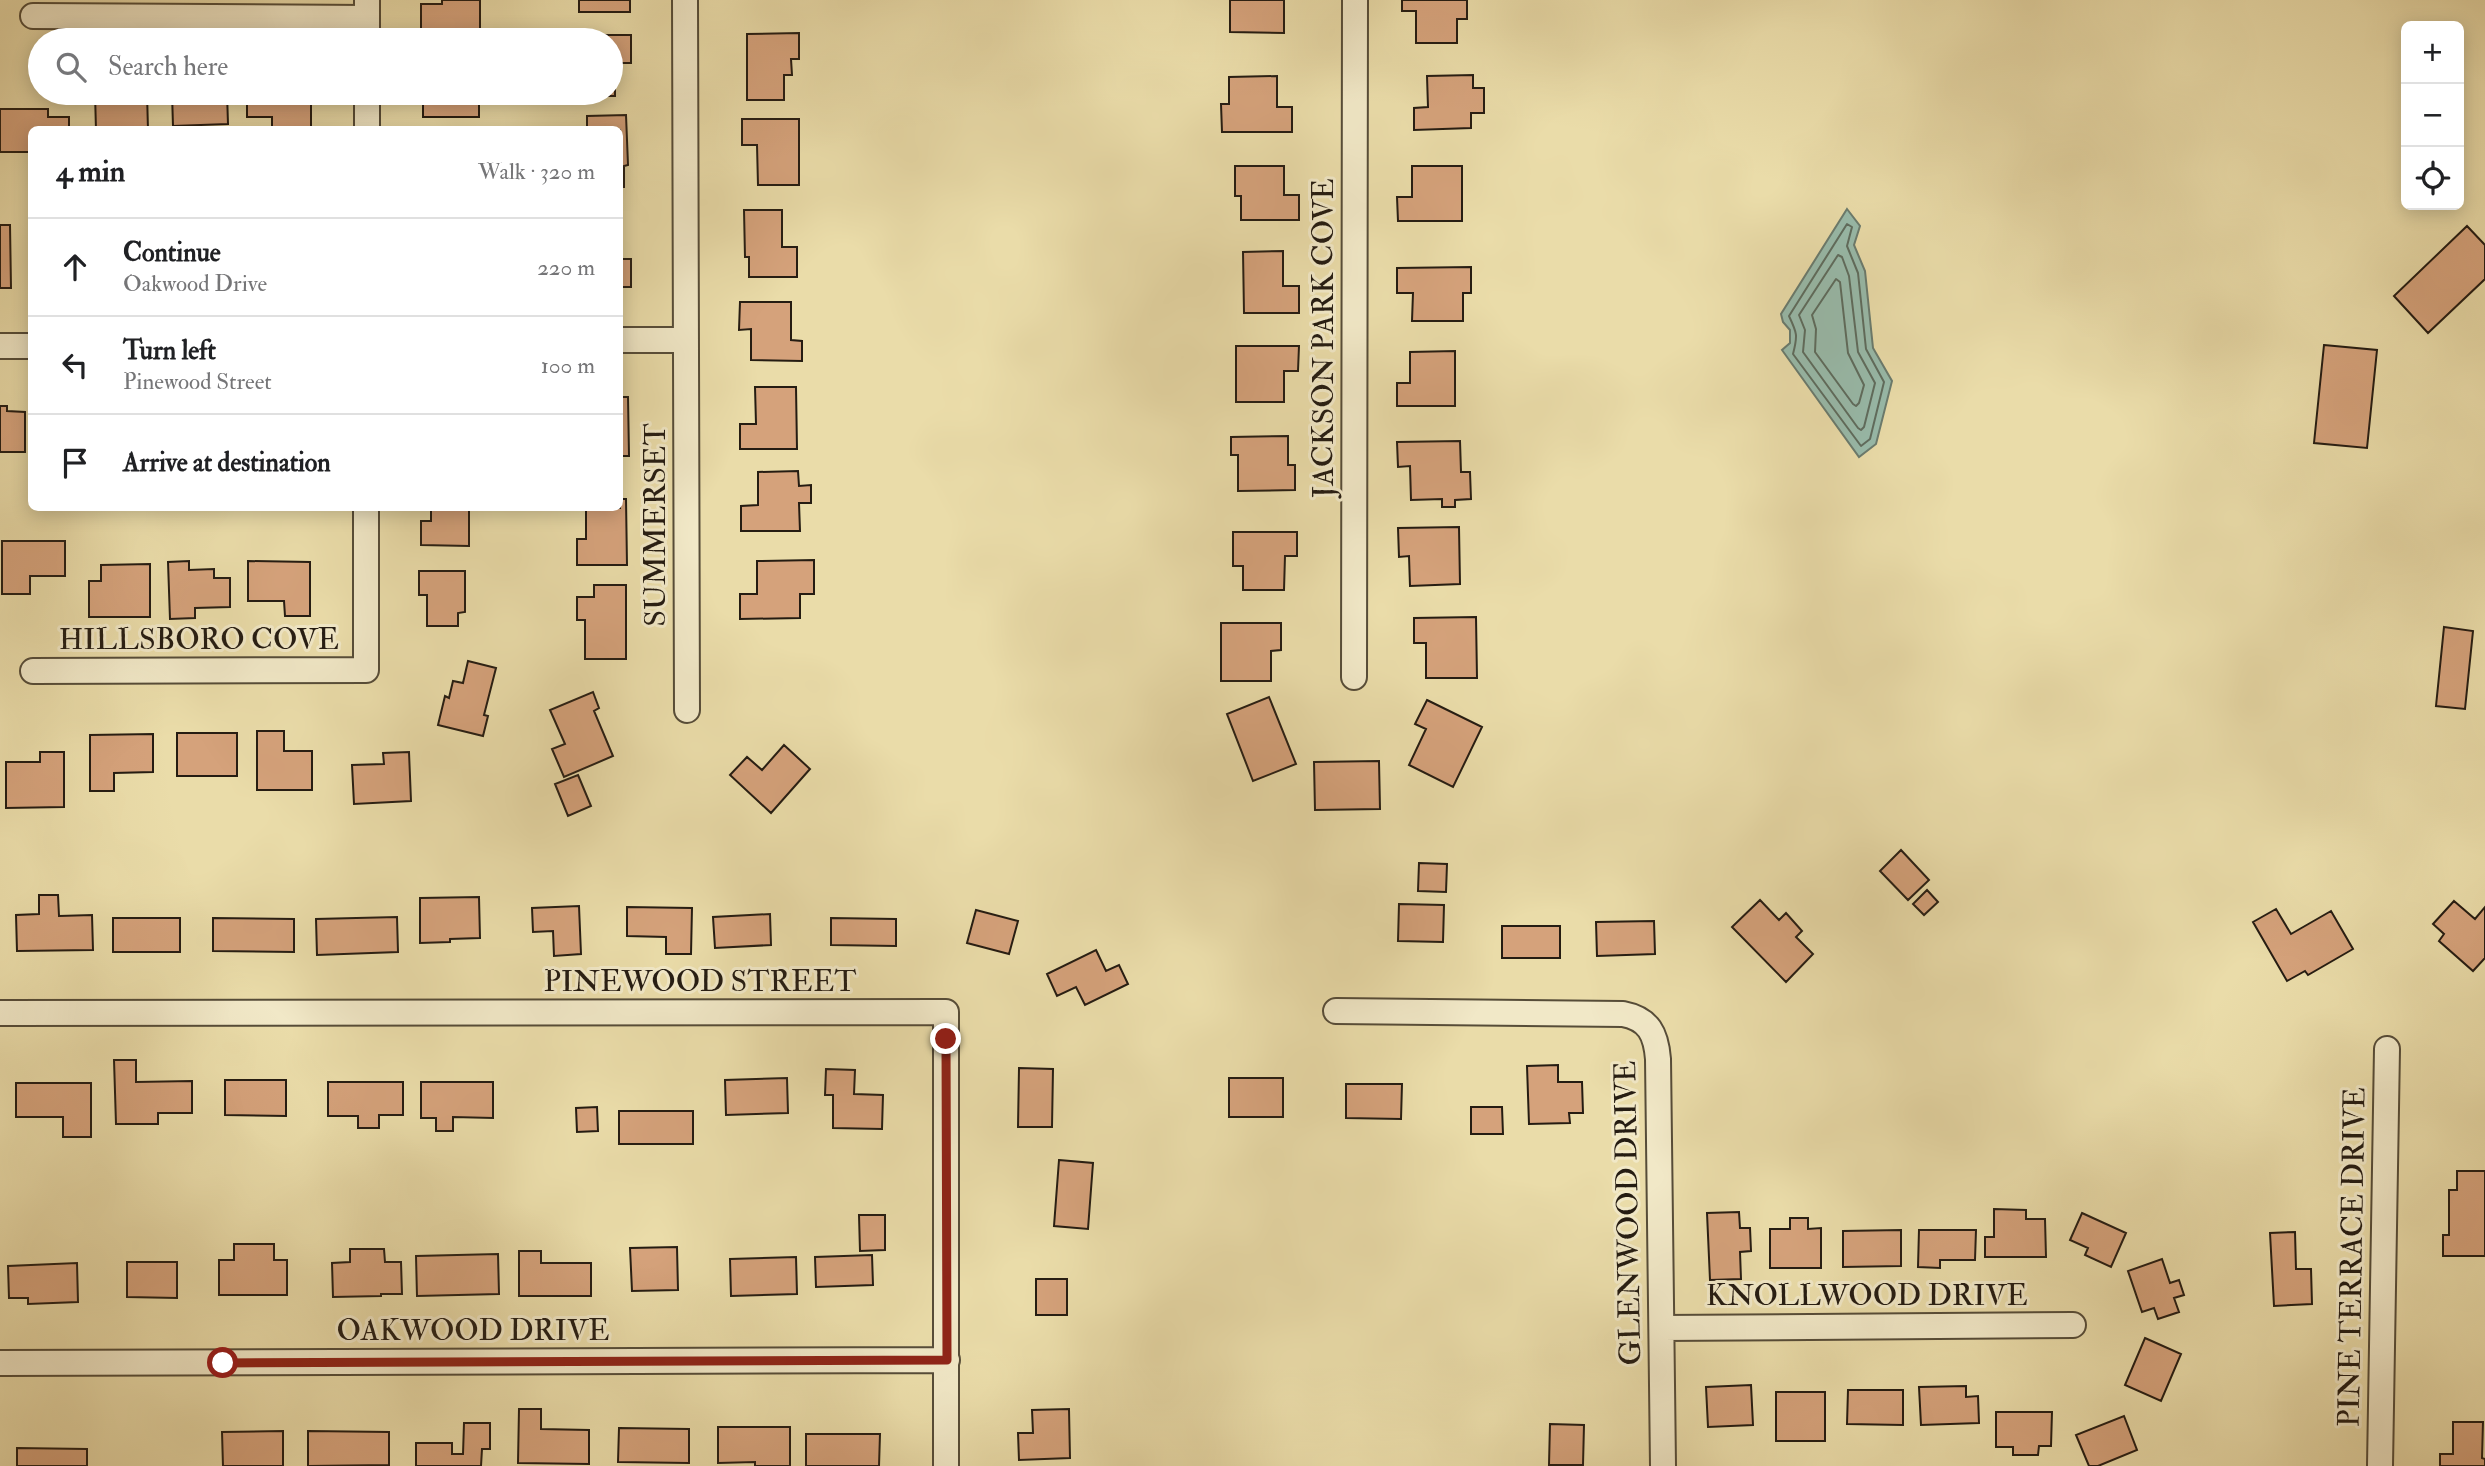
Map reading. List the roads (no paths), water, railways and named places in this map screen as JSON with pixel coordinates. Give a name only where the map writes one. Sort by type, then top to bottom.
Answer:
[{"type":"street","name":"SUMMERSET","points":[[685,0],[687,710]]},
{"type":"street","name":"JACKSON PARK COVE","points":[[1353,677],[1355,0]]},
{"type":"street","points":[[33,16],[367,20]]},
{"type":"street","points":[[367,105],[367,126]]},
{"type":"street","points":[[623,340],[686,340]]},
{"type":"street","points":[[0,346],[28,346]]},
{"type":"street","name":"HILLSBORO COVE","points":[[33,671],[366,670],[366,511]]},
{"type":"street","name":"GLENWOOD DRIVE","points":[[1336,1011],[1623,1014],[1642,1020],[1649,1026],[1654,1035],[1658,1059],[1663,1466]]},
{"type":"street","name":"PINEWOOD STREET","points":[[0,1013],[946,1012],[946,1466]]},
{"type":"street","name":"PINE TERRACE DRIVE","points":[[2380,1466],[2387,1049]]},
{"type":"street","name":"KNOLLWOOD DRIVE","points":[[1662,1328],[2073,1325]]},
{"type":"street","name":"OAKWOOD DRIVE","points":[[0,1363],[947,1360]]},
{"type":"water","points":[[1847,209],[1860,226],[1854,245],[1865,271],[1873,348],[1892,381],[1876,444],[1859,457],[1782,350],[1790,343],[1790,330],[1783,322],[1781,314]]}]
